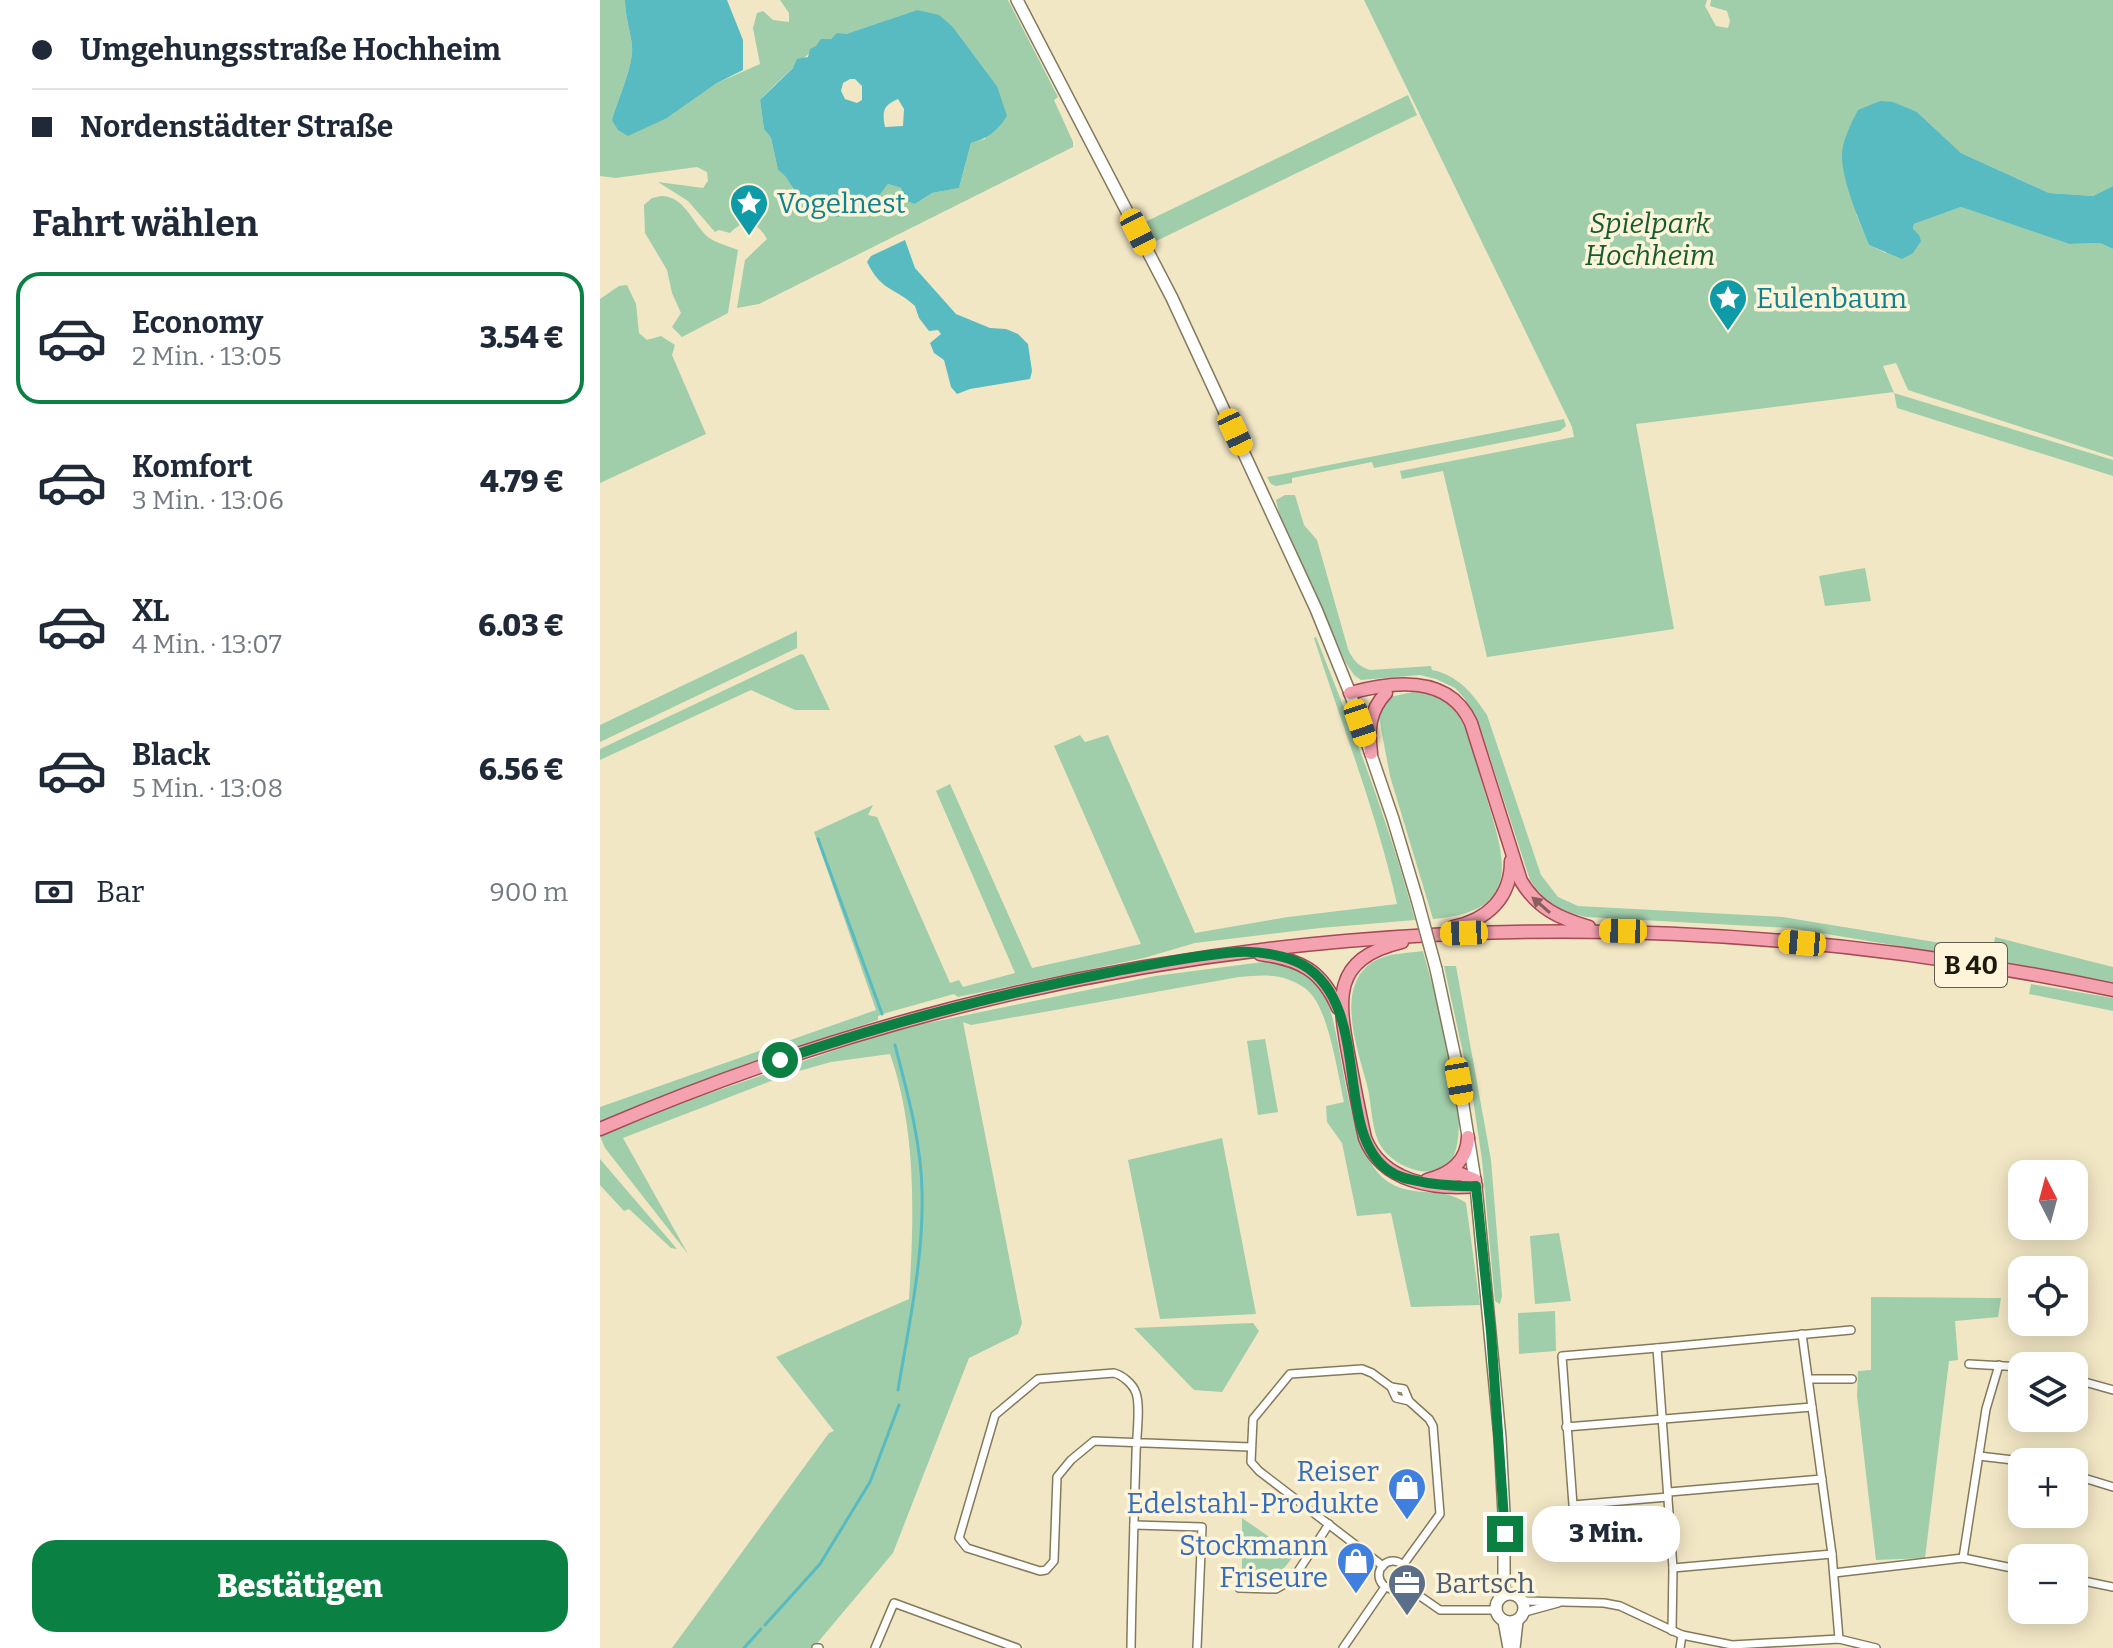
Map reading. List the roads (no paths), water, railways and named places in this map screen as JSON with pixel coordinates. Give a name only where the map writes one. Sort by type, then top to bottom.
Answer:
[{"type":"main road","points":[[1017,0],[1172,298],[1286,544],[1350,693],[1417,899],[1436,969],[1476,1183],[1500,1438],[1505,1556],[1517,1605],[1512,1648]]},
{"type":"main road","points":[[1350,693],[1368,688],[1421,684],[1453,697],[1471,723],[1521,881],[1537,903],[1560,918],[1600,931]]},
{"type":"main road","points":[[1350,693],[1366,699],[1402,685]]},
{"type":"main road","points":[[1371,753],[1369,726],[1372,714],[1386,693]]},
{"type":"main road","points":[[1414,935],[1468,924],[1490,911],[1508,883],[1511,866],[1509,850]]},
{"type":"main road","name":"B 40","points":[[600,1129],[756,1068],[910,1020],[1071,980],[1241,952],[1414,935],[1547,930],[1732,937],[1829,945],[1991,968],[2113,990]]},
{"type":"main road","points":[[1436,934],[1378,949],[1361,960],[1344,986],[1340,1001],[1341,1017],[1368,1145],[1388,1170],[1421,1181],[1476,1183]]},
{"type":"main road","points":[[1241,952],[1284,957],[1304,966],[1327,987],[1341,1017]]},
{"type":"main road","points":[[1440,1177],[1461,1161],[1468,1137]]},
{"type":"main road","points":[[1421,1181],[1461,1174],[1476,1183]]},
{"type":"main road","points":[[1512,1648],[1504,1621],[1496,1610],[1497,1602],[1517,1605]]},
{"type":"main road","points":[[1504,1621],[1517,1605]]},
{"type":"street","points":[[1822,1479],[1573,1505],[1562,1356],[1851,1330]]},
{"type":"street","points":[[1802,1334],[1832,1554],[1839,1639]]},
{"type":"street","points":[[1657,1348],[1673,1568],[1672,1631]]},
{"type":"street","points":[[1969,1364],[2008,1366]]},
{"type":"street","points":[[1963,1558],[1986,1409],[1999,1365]]},
{"type":"street","points":[[1383,1566],[1254,1467],[1250,1458],[1253,1419],[1290,1374],[1362,1369],[1391,1387],[1404,1389],[1409,1401],[1429,1419],[1433,1426],[1440,1514],[1403,1565]]},
{"type":"street","points":[[1131,1648],[1136,1441],[1136,1391],[1118,1374],[1034,1380],[993,1419],[960,1535],[961,1542],[967,1548],[1035,1570],[1046,1570],[1051,1566],[1054,1555],[1057,1477],[1094,1441],[1136,1441],[1250,1447]]},
{"type":"street","points":[[1809,1379],[1852,1379]]},
{"type":"street","points":[[2088,1383],[2113,1390]]},
{"type":"street","points":[[1566,1427],[1812,1407]]},
{"type":"street","points":[[1979,1456],[2008,1459]]},
{"type":"street","points":[[2088,1479],[2113,1487]]},
{"type":"street","points":[[1239,1588],[1276,1589],[1293,1579],[1329,1524]]},
{"type":"street","points":[[1134,1525],[1202,1527],[1197,1648]]},
{"type":"street","points":[[1673,1568],[1832,1554]]},
{"type":"street","points":[[1834,1573],[1963,1558],[2008,1567]]},
{"type":"street","points":[[1383,1566],[1395,1562],[1403,1565]]},
{"type":"street","points":[[1385,1587],[1393,1589],[1404,1585],[1407,1577],[1403,1565]]},
{"type":"street","points":[[1383,1566],[1380,1575],[1385,1587]]},
{"type":"street","points":[[2088,1582],[2113,1587]]},
{"type":"street","points":[[1404,1585],[1433,1607],[1448,1612],[1496,1610]]},
{"type":"street","points":[[1343,1648],[1385,1587]]},
{"type":"street","points":[[1517,1605],[1588,1602],[1620,1606],[1682,1635],[1732,1645],[1790,1645],[1839,1639],[1876,1648]]},
{"type":"street","points":[[875,1648],[894,1603],[1017,1648]]},
{"type":"street","points":[[1680,1648],[1682,1635]]},
{"type":"water","points":[[625,0],[727,0],[743,40],[743,70],[717,83],[667,118],[628,136],[618,130],[612,120],[632,53]]},
{"type":"water","points":[[917,10],[939,15],[953,27],[997,86],[1007,116],[992,133],[971,143],[959,188],[932,193],[915,204],[905,200],[901,188],[888,184],[864,215],[832,216],[808,208],[778,170],[771,138],[764,129],[760,100],[793,68],[797,59],[808,57],[810,49],[821,39],[831,39],[837,33],[846,34]],"holes":[[[855,79],[862,86],[862,100],[857,103],[845,99],[841,91],[843,83]],[[898,99],[904,109],[903,126],[885,127],[885,110]]]},
{"type":"water","points":[[1880,101],[1893,102],[1917,112],[1961,153],[2049,193],[2093,196],[2113,186],[2113,249],[2100,243],[2069,244],[1961,207],[1914,224],[1913,229],[1921,241],[1913,253],[1902,259],[1869,245],[1849,191],[1842,153],[1858,110]]},
{"type":"water","points":[[905,240],[915,268],[956,314],[990,328],[1018,334],[1028,344],[1032,371],[1030,379],[957,394],[951,387],[944,360],[934,353],[930,343],[941,334],[938,330],[929,331],[915,306],[883,284],[867,262],[871,256]]},
{"type":"waterway","points":[[818,839],[882,1014]]},
{"type":"waterway","points":[[895,1045],[916,1135],[922,1190],[918,1265],[898,1390]]},
{"type":"waterway","points":[[765,1625],[820,1564],[870,1482],[899,1405]]},
{"type":"waterway","points":[[744,1648],[761,1629]]},
{"type":"place","name":"Vogelnest","points":[[749,237]]},
{"type":"place","name":"Eulenbaum","points":[[1728,332]]},
{"type":"place","name":"Reiser Edelstahl-Produkte","points":[[1407,1521]]},
{"type":"place","name":"Stockmann Friseure","points":[[1356,1595]]},
{"type":"place","name":"Bartsch","points":[[1407,1617]]},
{"type":"park label","name":"Spielpark Hochheim","points":[[1650,239]]}]
